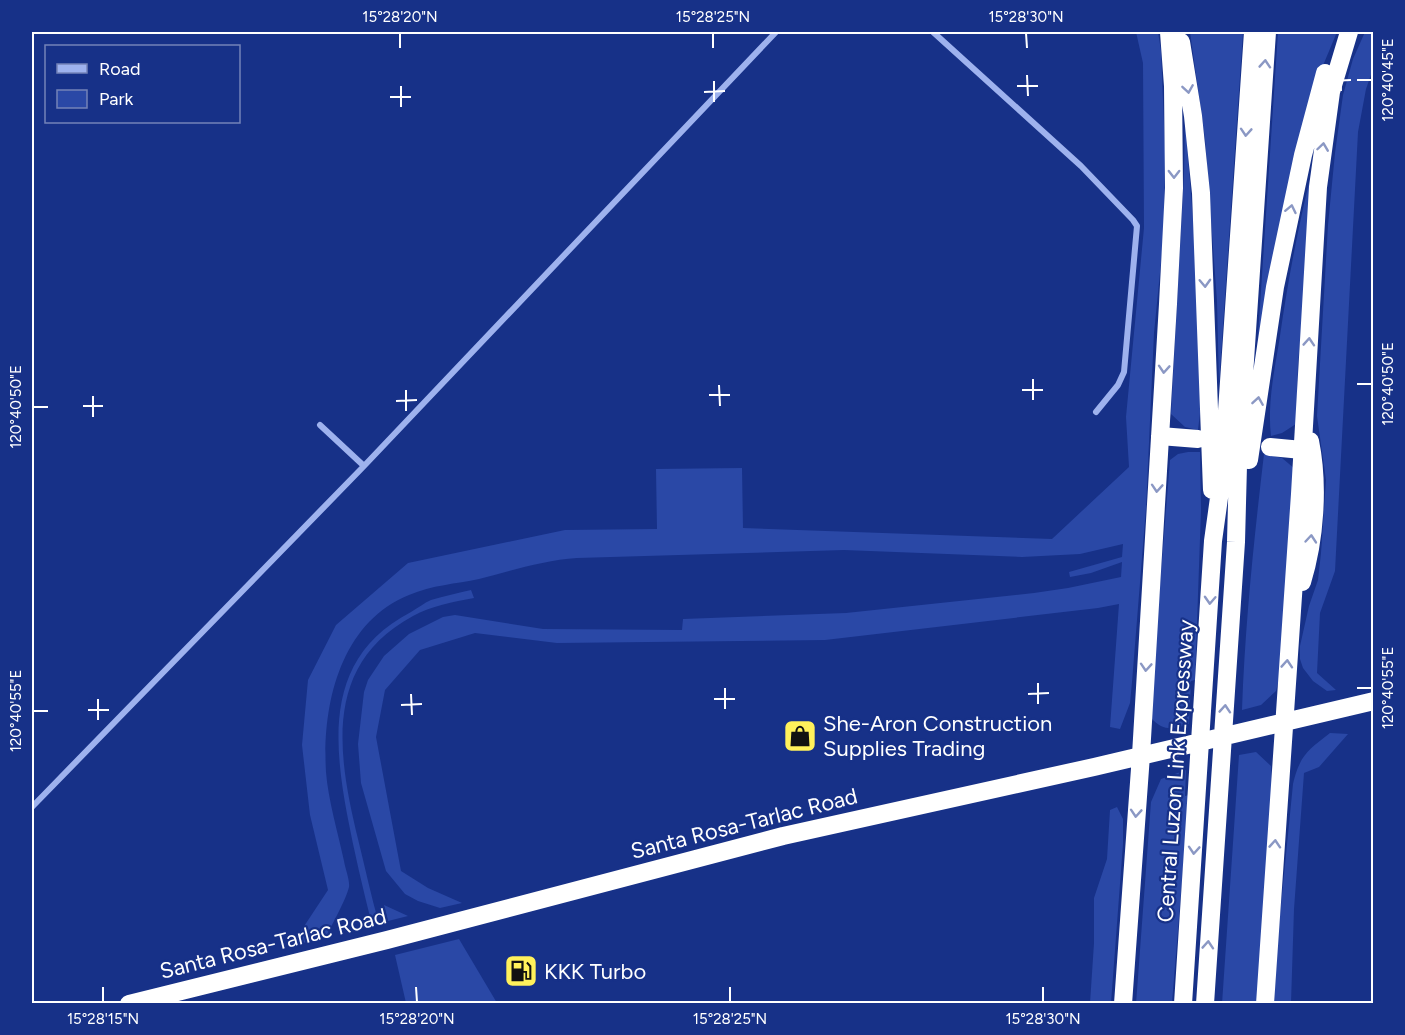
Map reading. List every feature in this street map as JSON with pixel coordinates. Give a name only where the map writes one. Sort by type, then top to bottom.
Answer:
[{"type":"highway","points":[[1123,1004],[1141,755],[1174,188],[1173,86],[1169,32]]},
{"type":"highway","points":[[1179,32],[1193,116],[1200,193],[1213,541]]},
{"type":"highway","points":[[1213,541],[1223,470],[1252,32]]},
{"type":"highway","points":[[1236,542],[1238,465],[1267,32]]},
{"type":"highway","points":[[1236,542],[1275,286],[1318,94],[1335,42],[1341,32]]},
{"type":"highway","points":[[1265,1004],[1292,616],[1318,187],[1331,92],[1349,32]]},
{"type":"highway","points":[[1292,616],[1309,556],[1315,486],[1313,459],[1304,411]]},
{"type":"highway","points":[[1160,436],[1198,440]]},
{"type":"highway","points":[[1270,447],[1302,450]]},
{"type":"highway","name":"Central Luzon Link Expressway","points":[[1183,1004],[1213,541]]},
{"type":"highway","name":"Central Luzon Link Expressway","points":[[1205,1004],[1236,542]]},
{"type":"highway","name":"Santa Rosa-Tarlac Road","points":[[129,1004],[387,940],[783,836],[1094,767],[1374,701]]},
{"type":"street","points":[[32,807],[364,466],[776,32]]},
{"type":"street","points":[[933,32],[1081,166],[1137,226],[1124,372],[1118,385],[1096,412]]},
{"type":"street","points":[[320,425],[364,466]]},
{"type":"green space","points":[[1136,32],[1158,32],[1161,51],[1165,150],[1164,232],[1154,333],[1146,508],[1132,682],[1130,703],[1120,729],[1110,727],[1119,604],[825,640],[557,643],[475,633],[420,650],[385,690],[376,737],[401,871],[428,888],[462,903],[440,908],[405,894],[386,871],[361,783],[358,744],[364,692],[368,680],[384,656],[409,634],[443,617],[455,615],[543,629],[682,630],[683,619],[846,613],[1034,593],[1121,577],[1122,562],[1091,573],[1070,577],[1069,572],[1122,557],[1123,544],[1080,554],[1022,557],[844,550],[577,558],[540,563],[479,579],[426,589],[385,608],[366,625],[351,646],[340,669],[332,694],[328,720],[326,772],[349,887],[326,937],[291,946],[328,890],[310,815],[302,745],[308,680],[336,625],[408,563],[565,530],[657,529],[656,469],[742,468],[743,528],[1052,539],[1129,467],[1126,417],[1144,228],[1143,63]]},
{"type":"green space","points":[[1190,32],[1243,32],[1219,385],[1217,301],[1205,139]]},
{"type":"green space","points":[[1278,32],[1337,32],[1319,75],[1255,382]]},
{"type":"green space","points":[[1365,32],[1373,32],[1373,69],[1366,89],[1358,132],[1335,571],[1320,613],[1317,673],[1336,690],[1327,691],[1313,681],[1303,668],[1300,646],[1309,606],[1318,580],[1321,553],[1326,480],[1317,416],[1328,225],[1335,153],[1343,95],[1353,59]]},
{"type":"green space","points":[[1185,118],[1197,271],[1201,405],[1198,430],[1185,427],[1171,414]]},
{"type":"green space","points":[[1317,151],[1298,364],[1296,424],[1282,433],[1271,436],[1271,398],[1291,266]]},
{"type":"green space","points":[[1200,452],[1201,510],[1195,680],[1191,681],[1189,724],[1168,728],[1151,718],[1152,685],[1170,460],[1178,454]]},
{"type":"green space","points":[[1264,454],[1282,458],[1295,469],[1280,675],[1276,691],[1261,705],[1242,710],[1250,582]]},
{"type":"green space","points":[[471,590],[474,598],[427,610],[413,616],[384,636],[363,660],[350,686],[344,715],[345,776],[379,924],[372,925],[342,784],[339,726],[342,699],[350,673],[364,650],[384,630],[431,600]]},
{"type":"green space","points":[[1330,733],[1348,734],[1319,767],[1304,773],[1294,909],[1291,1003],[1274,1004],[1278,935],[1293,784],[1298,766],[1306,754]]},
{"type":"green space","points":[[1256,752],[1271,766],[1272,784],[1257,1003],[1222,1004],[1239,755]]},
{"type":"green space","points":[[1186,770],[1185,796],[1189,795],[1172,1003],[1136,1004],[1151,802],[1161,779]]},
{"type":"green space","points":[[1117,807],[1123,819],[1123,844],[1111,1003],[1090,1003],[1094,898],[1107,859],[1110,810]]},
{"type":"green space","points":[[384,905],[408,916],[388,921]]},
{"type":"green space","points":[[459,939],[497,1003],[406,1003],[395,955]]},
{"type":"place","name":"She-Aron Construction Supplies Trading","points":[[800,736]]},
{"type":"place","name":"KKK Turbo","points":[[521,971]]}]
